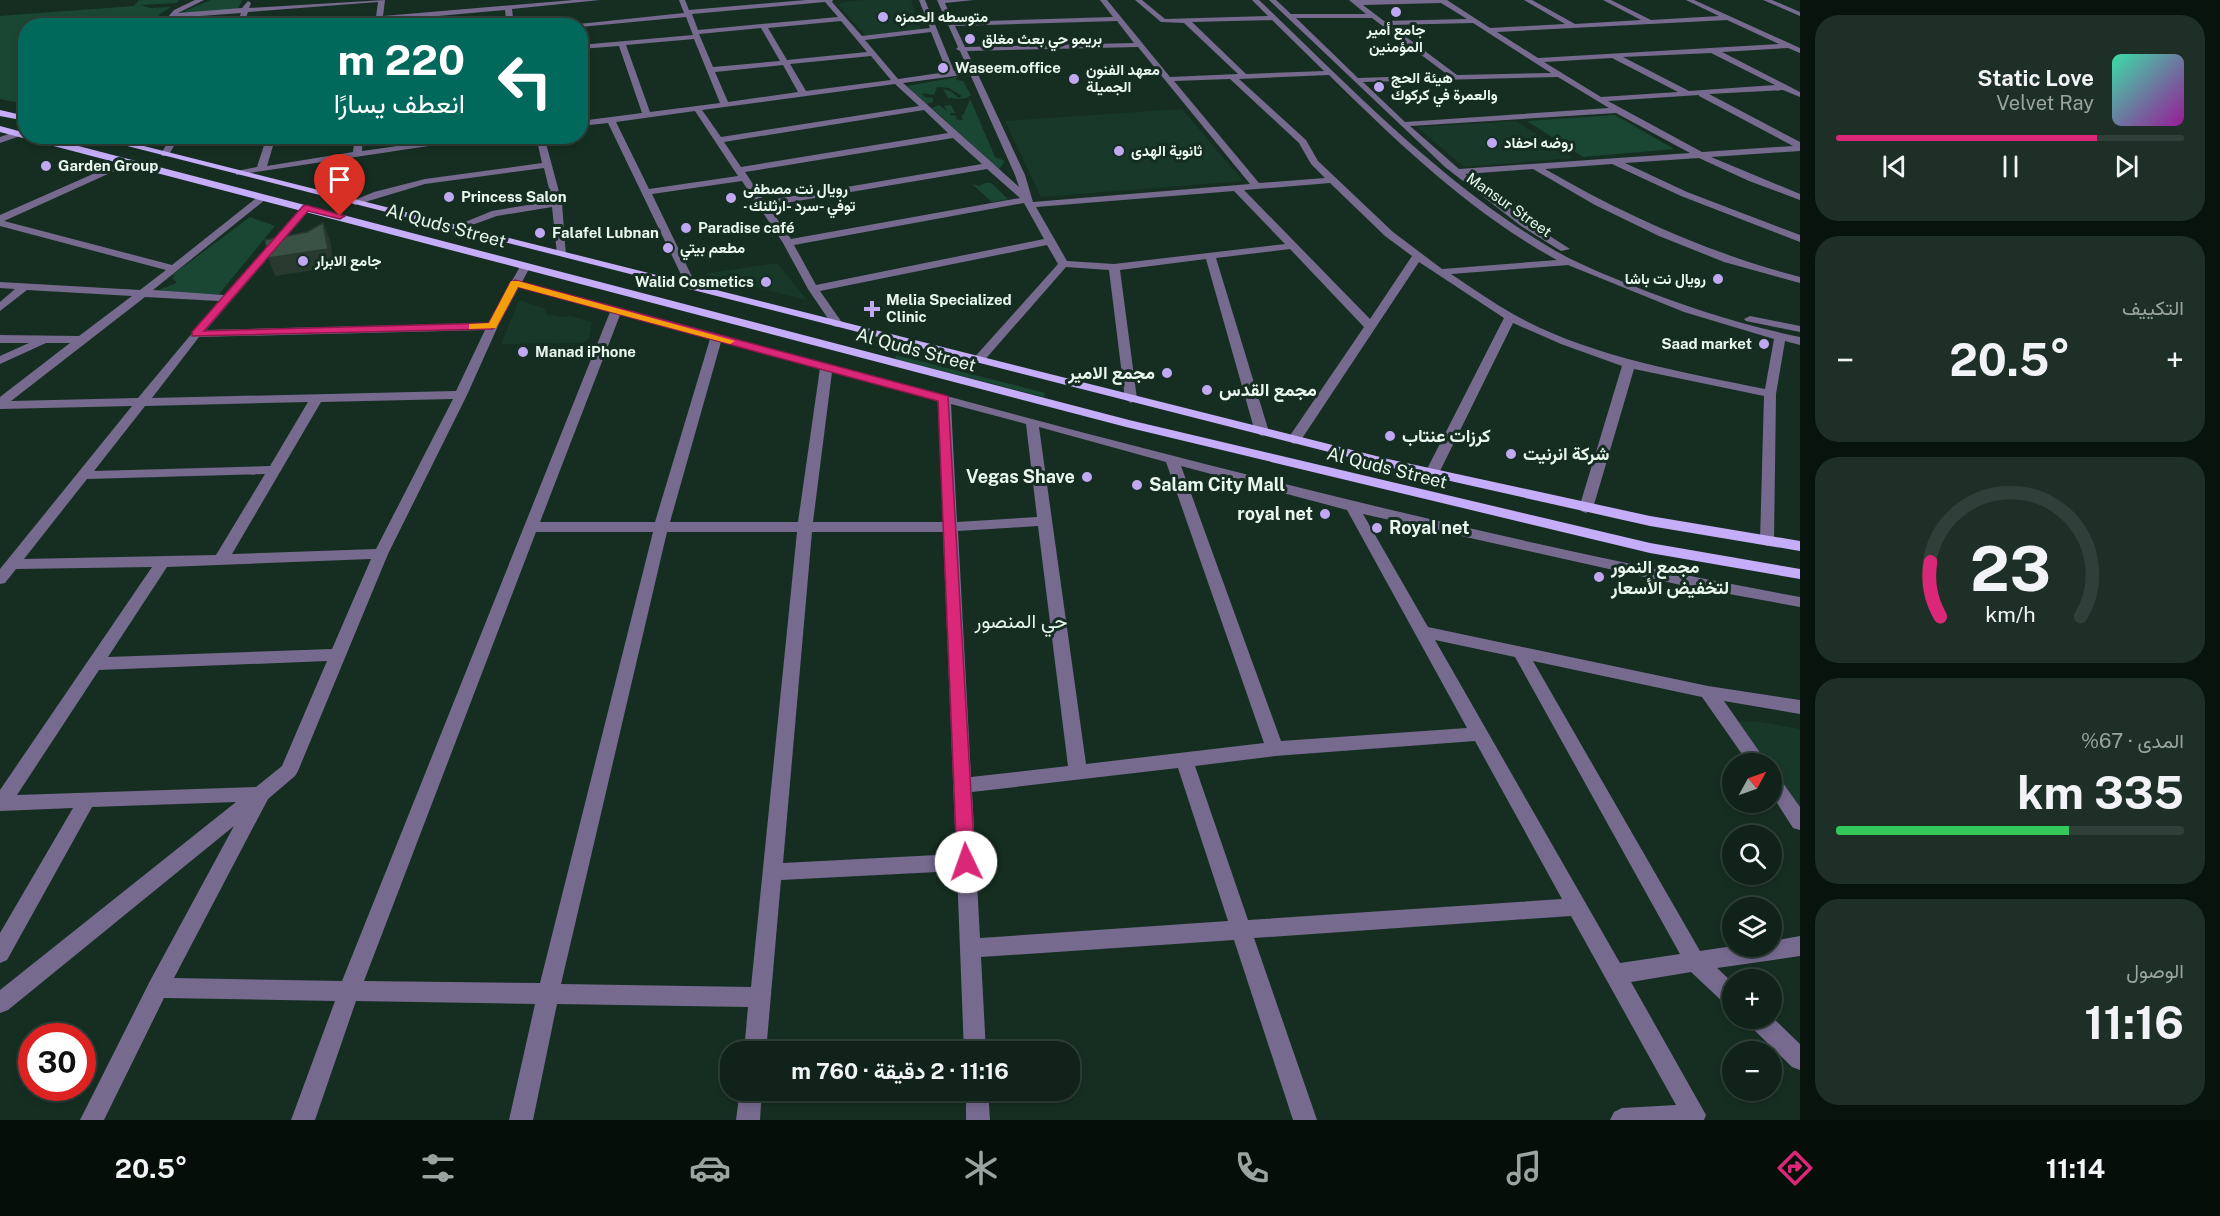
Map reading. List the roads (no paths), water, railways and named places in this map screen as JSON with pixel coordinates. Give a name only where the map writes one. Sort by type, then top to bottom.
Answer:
[{"type":"main road","points":[[0,113],[18,117]]},
{"type":"main road","name":"Al Quds Street","points":[[0,129],[18,134]]},
{"type":"main road","name":"Al Quds Street","points":[[58,144],[1126,423],[1650,548],[1800,574]]},
{"type":"main road","name":"Al Quds Street","points":[[124,144],[1388,463],[1586,507],[1800,546]]},
{"type":"main road","points":[[358,221],[380,208]]},
{"type":"main road","points":[[1385,486],[1388,463]]},
{"type":"street","points":[[170,16],[201,0]]},
{"type":"street","points":[[242,18],[249,0]]},
{"type":"street","points":[[170,16],[313,2],[382,0],[380,18]]},
{"type":"street","points":[[416,18],[546,2],[597,0]]},
{"type":"street","points":[[682,0],[724,103]]},
{"type":"street","points":[[588,24],[828,0],[895,81],[1028,202]]},
{"type":"street","points":[[922,0],[951,73]]},
{"type":"street","points":[[971,0],[940,1],[960,49],[973,71],[1020,175],[1028,202],[1063,264]]},
{"type":"street","points":[[1103,0],[1257,187]]},
{"type":"street","points":[[1138,0],[1163,21],[1274,18]]},
{"type":"street","name":"Mansur Street","points":[[1255,0],[1410,148],[1444,177],[1522,234],[1569,262],[1692,312],[1800,341]]},
{"type":"street","name":"Mansur Street","points":[[1272,0],[1426,146],[1525,224],[1574,254],[1648,286],[1741,316],[1800,329]]},
{"type":"street","points":[[1527,0],[1575,26]]},
{"type":"street","points":[[1606,0],[1651,22]]},
{"type":"street","points":[[1689,0],[1800,51]]},
{"type":"street","points":[[1766,0],[1800,14]]},
{"type":"street","points":[[1353,1],[1442,1],[1619,110],[1700,155],[1800,197]]},
{"type":"street","points":[[1353,1],[1456,78]]},
{"type":"street","points":[[1783,7],[1800,6]]},
{"type":"street","points":[[508,8],[510,18]]},
{"type":"street","points":[[1290,16],[1373,16]]},
{"type":"street","points":[[1490,30],[1728,18]]},
{"type":"street","points":[[588,46],[843,19]]},
{"type":"street","points":[[950,24],[1119,19]]},
{"type":"street","points":[[1185,20],[1244,76]]},
{"type":"street","points":[[1383,23],[1474,21]]},
{"type":"street","points":[[764,27],[803,93]]},
{"type":"street","points":[[859,39],[934,30]]},
{"type":"street","points":[[622,44],[647,115]]},
{"type":"street","points":[[960,49],[1140,45]]},
{"type":"street","points":[[1537,60],[1788,46]]},
{"type":"street","points":[[1712,50],[1800,95]]},
{"type":"street","points":[[1313,53],[1329,53]]},
{"type":"street","points":[[711,70],[872,54]]},
{"type":"street","points":[[1614,56],[1689,94]]},
{"type":"street","points":[[588,123],[973,71]]},
{"type":"street","points":[[1168,79],[1333,73]]},
{"type":"street","points":[[1357,80],[1562,75]]},
{"type":"street","points":[[1232,77],[1303,142],[1310,158],[1389,234],[1417,257],[1510,317],[1584,349],[1629,364],[1770,394]]},
{"type":"street","points":[[1602,99],[1785,87]]},
{"type":"street","points":[[1700,93],[1800,147]]},
{"type":"street","points":[[697,108],[788,243],[813,289],[837,324]]},
{"type":"street","points":[[718,140],[923,108]]},
{"type":"street","points":[[1405,124],[1619,110]]},
{"type":"street","points":[[611,120],[648,192],[692,288]]},
{"type":"street","points":[[648,192],[953,135]]},
{"type":"street","points":[[0,140],[18,136]]},
{"type":"street","points":[[165,154],[171,144]]},
{"type":"street","points":[[261,169],[269,144]]},
{"type":"street","points":[[357,154],[358,144]]},
{"type":"street","points":[[238,172],[431,144]]},
{"type":"street","points":[[542,144],[557,202],[562,254]]},
{"type":"street","points":[[1458,172],[1800,147]]},
{"type":"street","points":[[1782,149],[1800,157]]},
{"type":"street","points":[[1612,161],[1684,194],[1800,239]]},
{"type":"street","points":[[0,219],[127,162]]},
{"type":"street","points":[[355,202],[382,191],[413,183],[546,165]]},
{"type":"street","points":[[762,204],[988,166]]},
{"type":"street","points":[[1534,166],[1584,196],[1669,238],[1740,265],[1800,280]]},
{"type":"street","points":[[788,243],[1028,202],[1331,180]]},
{"type":"street","points":[[1237,188],[1371,327]]},
{"type":"street","points":[[0,404],[144,293],[263,197]]},
{"type":"street","points":[[458,227],[495,213],[557,202]]},
{"type":"street","points":[[0,207],[16,212]]},
{"type":"street","points":[[0,579],[196,334],[306,208]]},
{"type":"street","points":[[0,223],[174,269]]},
{"type":"street","points":[[813,289],[1051,241]]},
{"type":"street","points":[[1063,264],[1114,267],[1293,246]]},
{"type":"street","points":[[1210,256],[1262,432]]},
{"type":"street","points":[[1294,440],[1417,257]]},
{"type":"street","points":[[1440,272],[1569,262]]},
{"type":"street","points":[[978,360],[1063,264]]},
{"type":"street","points":[[0,1003],[289,771],[381,554],[461,395],[492,326],[525,267]]},
{"type":"street","points":[[1114,267],[1131,399]]},
{"type":"street","points":[[515,283],[1352,507],[1797,604]]},
{"type":"street","points":[[0,285],[227,298]]},
{"type":"street","points":[[0,308],[24,287]]},
{"type":"street","points":[[303,1120],[349,991],[616,310]]},
{"type":"street","points":[[1432,473],[1510,317]]},
{"type":"street","points":[[196,334],[492,326]]},
{"type":"street","points":[[521,1120],[548,994],[661,527],[716,337]]},
{"type":"street","points":[[1767,541],[1770,394],[1780,337]]},
{"type":"street","points":[[0,339],[81,340]]},
{"type":"street","points":[[0,360],[46,340]]},
{"type":"street","points":[[1586,507],[1629,364]]},
{"type":"street","points":[[756,1041],[806,527],[826,368]]},
{"type":"street","points":[[0,404],[461,395]]},
{"type":"street","points":[[221,560],[317,398]]},
{"type":"street","points":[[944,399],[974,1041]]},
{"type":"street","points":[[1032,422],[1078,772]]},
{"type":"street","points":[[1172,459],[1275,748]]},
{"type":"street","points":[[83,475],[274,470]]},
{"type":"street","points":[[1352,507],[1694,1115],[1622,1120]]},
{"type":"street","points":[[530,527],[950,527],[1044,521]]},
{"type":"street","points":[[12,564],[162,562],[381,554]]},
{"type":"street","points":[[1,802],[162,562]]},
{"type":"street","points":[[1424,632],[1708,692],[1800,707]]},
{"type":"street","points":[[1520,652],[1695,962],[1722,987]]},
{"type":"street","points":[[94,664],[337,656]]},
{"type":"street","points":[[1708,692],[1751,753]]},
{"type":"street","points":[[962,786],[1275,748],[1481,734]]},
{"type":"street","points":[[1184,759],[1305,1120]]},
{"type":"street","points":[[1,802],[261,794]]},
{"type":"street","points":[[92,1120],[158,988],[261,794]]},
{"type":"street","points":[[1782,796],[1800,822]]},
{"type":"street","points":[[0,953],[87,800]]},
{"type":"street","points":[[772,872],[966,862]]},
{"type":"street","points":[[970,948],[1578,907]]},
{"type":"street","points":[[1616,974],[1800,946]]},
{"type":"street","points":[[158,988],[760,997]]},
{"type":"street","points":[[1769,1029],[1800,1059]]},
{"type":"street","points":[[748,1120],[750,1101]]},
{"type":"street","points":[[977,1101],[978,1120]]},
{"type":"place","name":"جامع أمير المؤمنين","points":[[1396,12]]},
{"type":"place","name":"متوسطه الحمزه","points":[[883,17]]},
{"type":"place","name":"بريمو حي بعث مغلق","points":[[970,39]]},
{"type":"place","name":"Waseem.office","points":[[943,68]]},
{"type":"place","name":"معهد الفنون الجميلة","points":[[1074,79]]},
{"type":"place","name":"هيئة الحج والعمرة في كركوك","points":[[1379,87]]},
{"type":"place","name":"روضه احفاد","points":[[1492,143]]},
{"type":"place","name":"ثانوية الهدى","points":[[1119,151]]},
{"type":"place","name":"Garden Group","points":[[46,166]]},
{"type":"place","name":"Princess Salon","points":[[449,197]]},
{"type":"place","name":"رويال نت مصطفى -توفي -سرد -ارثلنك","points":[[731,198]]},
{"type":"place","name":"Paradise café","points":[[686,228]]},
{"type":"place","name":"Falafel Lubnan","points":[[540,233]]},
{"type":"place","name":"مطعم بيتي","points":[[668,248]]},
{"type":"place","name":"جامع الابرار","points":[[303,261]]},
{"type":"place","name":"رويال نت باشا","points":[[1718,279]]},
{"type":"place","name":"Walid Cosmetics","points":[[766,282]]},
{"type":"place","name":"Melia Specialized Clinic","points":[[872,309]]},
{"type":"place","name":"Saad market","points":[[1764,344]]},
{"type":"place","name":"Manad iPhone","points":[[523,352]]},
{"type":"place","name":"مجمع الامير","points":[[1167,373]]},
{"type":"place","name":"مجمع القدس","points":[[1207,390]]},
{"type":"place","name":"كرزات عنتاب","points":[[1390,436]]},
{"type":"place","name":"شركة انرنيت","points":[[1511,454]]},
{"type":"place","name":"Vegas Shave","points":[[1087,477]]},
{"type":"place","name":"Salam City Mall","points":[[1137,485]]},
{"type":"place","name":"royal net","points":[[1325,514]]},
{"type":"place","name":"Royal net","points":[[1377,528]]},
{"type":"place","name":"مجمع النمور لتخفيض الأسعار","points":[[1599,577]]},
{"type":"district","name":"حي المنصور","points":[[1021,621]]}]
